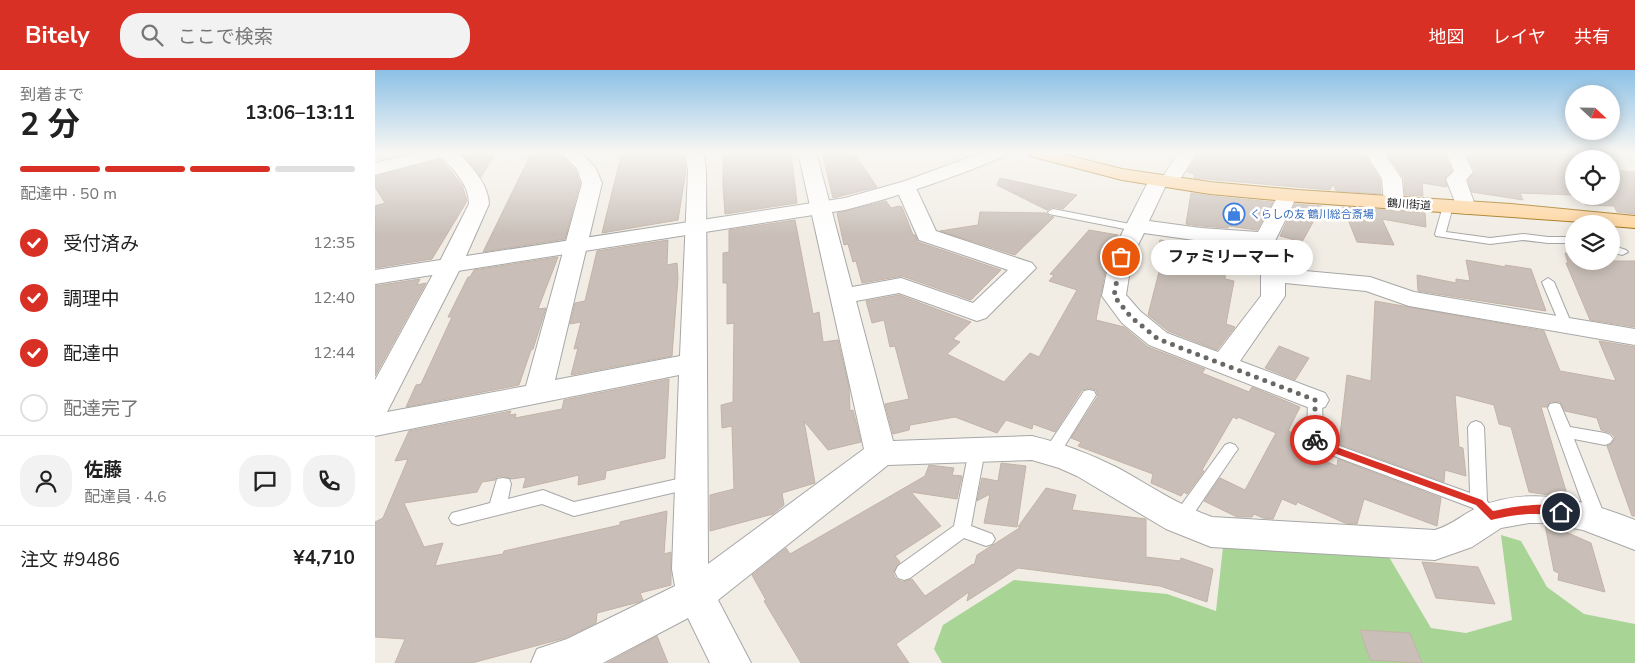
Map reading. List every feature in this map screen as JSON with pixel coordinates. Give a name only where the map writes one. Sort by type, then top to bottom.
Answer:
[{"type":"main road","name":"鶴川街道","points":[[1157,180],[1241,193],[1457,207],[1635,222]]},
{"type":"street","points":[[375,407],[450,266],[479,204],[480,195],[470,180]]},
{"type":"street","points":[[538,393],[592,183],[591,180]]},
{"type":"street","points":[[697,180],[690,569],[696,595],[731,663]]},
{"type":"street","points":[[814,180],[881,453]]},
{"type":"street","points":[[375,277],[822,209],[863,201],[930,180]]},
{"type":"street","points":[[1391,180],[1394,203]]},
{"type":"street","points":[[1456,180],[1457,207]]},
{"type":"street","points":[[1164,181],[1136,227],[1121,257],[1114,296],[1131,317],[1158,339],[1315,400]]},
{"type":"street","points":[[843,296],[901,285],[977,313],[1024,268],[927,235],[906,188]]},
{"type":"street","points":[[1136,227],[1197,235],[1265,239],[1287,196]]},
{"type":"street","points":[[1223,365],[1273,296],[1273,275],[1370,284],[1409,299],[1635,337]]},
{"type":"street","points":[[375,425],[693,363]]},
{"type":"street","points":[[551,663],[571,658],[696,595],[881,453],[1032,448],[1053,451],[1116,483],[1180,520],[1211,532],[1435,545],[1465,535],[1485,509],[1543,509],[1597,519],[1635,536]]},
{"type":"lane","points":[[1457,207],[1440,234],[1490,241],[1523,237],[1565,240]]},
{"type":"lane","points":[[1053,212],[1136,227]]},
{"type":"lane","points":[[1548,282],[1566,325]]},
{"type":"lane","points":[[1053,451],[1089,395]]},
{"type":"lane","points":[[1315,400],[1315,442],[1485,509],[1476,427]]},
{"type":"lane","points":[[1555,408],[1597,519]]},
{"type":"lane","points":[[1563,431],[1605,439]]},
{"type":"lane","points":[[1180,520],[1230,449]]},
{"type":"lane","points":[[904,572],[962,530],[977,450]]},
{"type":"lane","points":[[458,518],[543,497],[574,509],[691,482]]},
{"type":"lane","points":[[497,508],[503,484]]},
{"type":"lane","points":[[962,530],[986,539]]},
{"type":"green space","points":[[1501,535],[1521,541],[1547,587],[1584,614],[1635,624],[1635,663],[942,663],[934,649],[943,625],[1014,580],[1167,594],[1216,611],[1223,547],[1389,557],[1431,628],[1466,633],[1512,620]]},
{"type":"building","points":[[375,180],[458,180],[462,185],[467,201],[432,259],[375,268],[375,206],[385,203],[375,187]]},
{"type":"building","points":[[518,180],[579,180],[580,183],[565,239],[483,252]]},
{"type":"building","points":[[615,180],[684,180],[678,220],[602,233]]},
{"type":"building","points":[[723,180],[794,180],[797,203],[725,214]]},
{"type":"building","points":[[829,180],[872,180],[877,187],[833,198]]},
{"type":"building","points":[[999,180],[1008,180],[1077,195],[1063,209],[1053,207],[1047,210],[997,185]]},
{"type":"building","points":[[1213,180],[1380,180],[1381,194],[1336,191],[1333,184],[1330,190]]},
{"type":"building","points":[[1404,180],[1445,180],[1447,187],[1422,183],[1423,196],[1405,195]]},
{"type":"building","points":[[1468,180],[1565,180],[1565,195],[1520,193],[1523,200],[1472,192]]},
{"type":"building","points":[[1620,180],[1635,180],[1635,214],[1617,212],[1614,206],[1586,205],[1620,205]]},
{"type":"building","points":[[1191,193],[1273,202],[1257,230],[1228,226],[1228,228],[1201,226],[1186,224]]},
{"type":"building","points":[[886,201],[891,208],[902,207],[913,235],[915,235],[918,242],[1001,270],[971,300],[902,276],[862,283],[856,261],[853,262],[848,244],[844,245],[837,213]]},
{"type":"building","points":[[1295,204],[1322,206],[1302,242],[1280,236]]},
{"type":"building","points":[[1343,207],[1425,213],[1426,227],[1382,219],[1394,245],[1357,242]]},
{"type":"building","points":[[980,212],[1046,213],[1054,217],[1015,255],[940,231],[978,225]]},
{"type":"building","points":[[795,220],[813,314],[819,312],[823,342],[838,340],[849,388],[850,411],[853,410],[861,442],[828,450],[804,421],[815,483],[782,493],[784,505],[773,514],[710,531],[710,495],[734,489],[732,426],[722,428],[721,405],[733,402],[734,323],[727,324],[727,283],[723,283],[723,253],[729,252],[729,230]]},
{"type":"building","points":[[1089,230],[1118,235],[1108,257],[1096,320],[1124,327],[1148,347],[1205,369],[1202,373],[1249,392],[1252,387],[1300,407],[1288,431],[1298,435],[1292,447],[1337,466],[1338,459],[1441,498],[1437,526],[1364,499],[1357,524],[1345,523],[1297,502],[1296,505],[1282,499],[1273,519],[1263,518],[1254,514],[1252,517],[1237,517],[1204,501],[1220,478],[1245,490],[1276,433],[1238,417],[1237,419],[1233,417],[1202,470],[1204,471],[1187,494],[1184,492],[1181,496],[1151,483],[1153,474],[1078,446],[1081,442],[1071,438],[1098,396],[1096,390],[1089,388],[1082,390],[1055,432],[1033,424],[1032,429],[1006,420],[997,433],[955,417],[910,425],[909,430],[893,434],[885,404],[909,399],[895,346],[890,347],[884,320],[872,323],[866,301],[899,295],[971,322],[953,339],[960,342],[947,354],[1004,382],[1030,353],[1039,357],[1077,290],[1049,281],[1054,275],[1050,274]]},
{"type":"building","points":[[668,240],[667,265],[677,263],[678,278],[672,356],[571,375],[578,348],[574,349],[581,322],[570,324],[575,303],[585,301],[597,251]]},
{"type":"building","points":[[1160,240],[1182,243],[1183,240],[1227,245],[1225,279],[1234,281],[1226,324],[1235,327],[1217,350],[1168,331],[1148,315],[1162,260],[1154,259]]},
{"type":"building","points":[[558,257],[538,309],[546,308],[519,385],[406,407],[416,385],[421,384],[452,317],[448,317],[468,277],[470,277],[474,270]]},
{"type":"building","points":[[1466,260],[1531,269],[1546,311],[1418,291],[1417,275],[1456,283],[1456,279],[1470,281]]},
{"type":"building","points":[[1620,261],[1635,261],[1635,327],[1590,320],[1569,270],[1620,270]]},
{"type":"building","points":[[420,279],[417,285],[426,283],[375,376],[375,286]]},
{"type":"building","points":[[1375,301],[1544,331],[1560,371],[1616,381],[1599,341],[1635,347],[1635,516],[1632,516],[1607,446],[1615,438],[1611,433],[1601,430],[1597,418],[1565,411],[1560,402],[1550,402],[1547,407],[1541,407],[1568,498],[1529,492],[1511,427],[1499,424],[1494,405],[1455,395],[1459,447],[1463,448],[1466,476],[1445,470],[1444,482],[1339,444],[1347,375],[1371,381]]},
{"type":"building","points":[[1279,346],[1309,358],[1295,380],[1265,368]]},
{"type":"building","points":[[669,379],[665,458],[606,471],[605,479],[578,485],[579,475],[523,488],[526,477],[511,479],[503,476],[497,477],[495,480],[482,482],[477,492],[404,503],[424,547],[443,543],[435,566],[503,554],[504,551],[620,525],[620,522],[667,511],[664,554],[671,552],[671,585],[640,593],[643,600],[639,602],[597,613],[596,623],[565,638],[472,663],[395,663],[405,639],[375,637],[375,522],[383,518],[408,459],[395,461],[409,431],[511,411],[509,415],[516,414],[515,418],[562,409],[564,400]]},
{"type":"building","points":[[1001,463],[1026,466],[1017,527],[984,523],[990,494],[977,501],[982,478],[998,481]]},
{"type":"building","points":[[929,465],[954,468],[952,475],[962,476],[957,499],[911,492],[941,526],[895,556],[900,562],[893,573],[896,579],[903,582],[912,579],[925,596],[973,564],[974,566],[977,555],[1021,527],[1018,527],[1046,488],[1076,495],[1072,510],[1146,519],[1146,557],[1180,561],[1181,558],[1213,569],[1207,602],[1160,586],[1018,568],[967,601],[969,592],[896,644],[909,663],[801,663],[764,601],[766,600],[752,575],[786,548],[790,554],[925,476]]},
{"type":"building","points":[[1545,525],[1552,526],[1591,543],[1605,592],[1558,580],[1559,573],[1554,571]]},
{"type":"building","points":[[1422,562],[1478,567],[1495,604],[1436,598]]},
{"type":"building","points":[[1360,630],[1410,633],[1422,663],[1370,660]]},
{"type":"building","points":[[657,636],[668,663],[607,663]]},
{"type":"way so far","points":[[1121,257],[1114,296],[1131,317],[1158,339],[1315,400],[1315,440]]},
{"type":"place","name":"くらしの友 鶴川総合斎場","points":[[1234,214]]},
{"type":"place","name":"ファミリーマート","points":[[1121,257]]},
{"type":"route","points":[[1315,440],[1315,442],[1479,503],[1491,516],[1517,510],[1543,509],[1561,512]]}]
